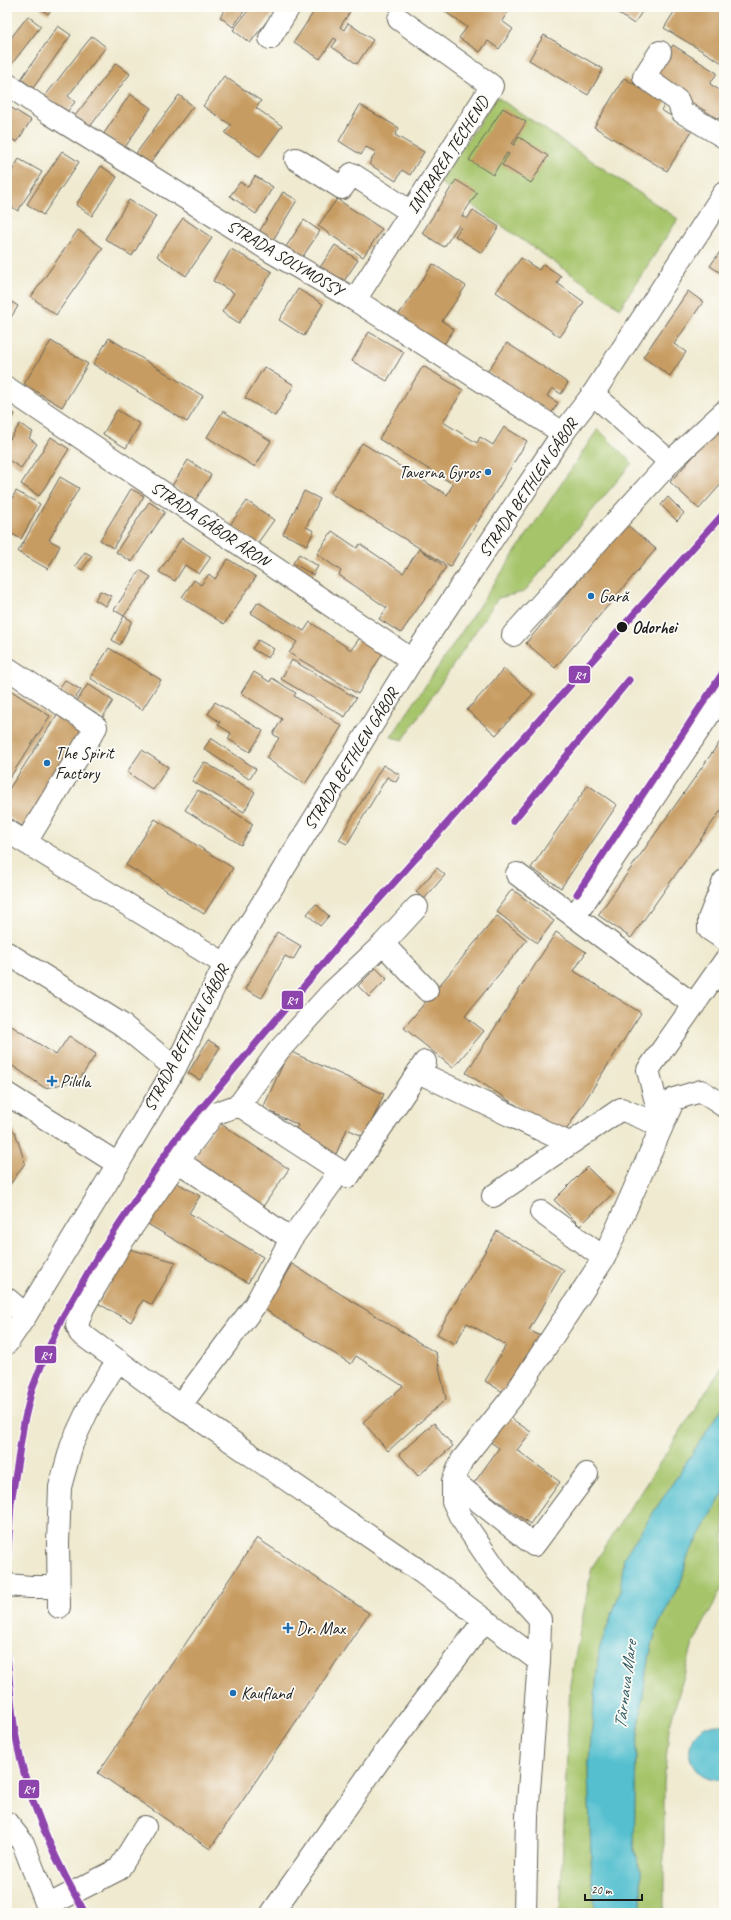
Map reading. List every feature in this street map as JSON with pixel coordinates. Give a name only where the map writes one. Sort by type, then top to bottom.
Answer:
[{"type":"street","points":[[270,38],[289,7]]},
{"type":"street","name":"INTRAREA ȚECHEND","points":[[354,300],[492,86],[399,19]]},
{"type":"street","points":[[660,52],[644,77],[678,101],[682,112],[724,137]]},
{"type":"street","name":"STRADA SOLYMOSSY","points":[[7,84],[49,113],[252,240],[354,300],[563,433]]},
{"type":"street","points":[[296,159],[342,188],[352,174],[411,212]]},
{"type":"street","name":"STRADA BETHLEN GÁBOR","points":[[7,1343],[26,1315],[175,1068],[225,964],[412,660],[563,433],[593,394],[724,193]]},
{"type":"street","name":"STRADA GÁBOR ÁRON","points":[[7,388],[412,660]]},
{"type":"street","points":[[593,394],[670,462]]},
{"type":"street","points":[[513,635],[670,462],[724,412]]},
{"type":"street","points":[[7,668],[96,727],[26,842]]},
{"type":"street","points":[[574,916],[724,692]]},
{"type":"street","points":[[7,831],[225,964]]},
{"type":"street","points":[[517,874],[694,1005]]},
{"type":"street","points":[[724,881],[708,919],[710,929],[724,939]]},
{"type":"street","points":[[417,907],[383,944],[331,993],[279,1050],[239,1105],[214,1114],[178,1161],[121,1243],[83,1308],[77,1325],[80,1333],[180,1406],[421,1572],[539,1661]]},
{"type":"street","points":[[383,944],[427,990]]},
{"type":"street","points":[[7,953],[121,1024],[175,1068]]},
{"type":"street","points":[[662,1126],[648,1070],[724,962]]},
{"type":"street","points":[[239,1105],[348,1177],[421,1067],[569,1143]]},
{"type":"street","points":[[525,1913],[527,1816],[539,1661],[540,1620],[497,1571],[461,1518],[453,1501],[453,1481],[462,1460],[517,1391],[604,1258],[674,1099],[702,1091],[724,1106]]},
{"type":"street","points":[[7,1094],[118,1164]]},
{"type":"street","points":[[493,1196],[621,1108],[662,1126]]},
{"type":"street","points":[[178,1161],[291,1239]]},
{"type":"street","points":[[180,1406],[255,1305],[291,1239],[340,1171]]},
{"type":"street","points":[[541,1212],[604,1258]]},
{"type":"street","points":[[7,1299],[26,1315]]},
{"type":"street","points":[[7,1585],[31,1588],[59,1597],[58,1543],[60,1488],[72,1444],[92,1401],[118,1360]]},
{"type":"street","points":[[453,1481],[534,1545],[587,1474]]},
{"type":"street","points":[[272,1913],[380,1759],[484,1621]]},
{"type":"street","points":[[7,1823],[23,1843],[48,1910],[119,1869],[145,1827]]},
{"type":"green space","points":[[497,97],[678,219],[620,308],[439,182]]},
{"type":"green space","points":[[598,429],[632,463],[524,592],[498,598],[403,740],[391,737]]},
{"type":"green space","points":[[724,1364],[724,1405],[624,1557],[620,1592],[599,1650],[588,1772],[592,1882],[596,1913],[560,1913],[570,1684],[592,1567]]},
{"type":"green space","points":[[724,1492],[724,1584],[693,1644],[669,1728],[664,1783],[664,1913],[641,1913],[641,1874],[634,1851],[636,1750],[647,1666],[656,1630],[682,1579],[687,1558]]},
{"type":"water","name":"Târnava Mare","points":[[724,1405],[724,1492],[687,1558],[682,1579],[656,1630],[647,1666],[636,1750],[634,1851],[641,1874],[641,1913],[596,1913],[592,1882],[588,1772],[599,1650],[620,1592],[624,1557]]},
{"type":"water","points":[[716,1724],[724,1725],[724,1780],[711,1779],[700,1774],[693,1766],[690,1756],[690,1745],[695,1736],[703,1728]]},
{"type":"building","points":[[7,7],[14,7],[7,17]]},
{"type":"building","points":[[39,7],[53,7],[48,14]]},
{"type":"building","points":[[227,7],[247,7],[233,27],[220,17]]},
{"type":"building","points":[[251,7],[278,7],[250,43],[233,30]]},
{"type":"building","points":[[317,7],[353,7],[340,27],[344,30],[348,23],[373,40],[357,64],[332,47],[337,40],[334,38],[320,59],[294,42]]},
{"type":"building","points":[[511,7],[502,21],[513,29],[499,49],[488,41],[480,52],[459,38],[467,27],[440,8]]},
{"type":"building","points":[[609,7],[645,7],[634,24]]},
{"type":"building","points":[[677,7],[724,7],[724,64],[664,28]]},
{"type":"building","points":[[28,16],[41,26],[7,70],[7,43]]},
{"type":"building","points":[[58,26],[71,35],[33,88],[21,79]]},
{"type":"building","points":[[544,35],[603,69],[588,95],[529,60]]},
{"type":"building","points":[[92,36],[106,47],[68,96],[75,102],[66,113],[45,96]]},
{"type":"building","points":[[673,45],[717,73],[710,84],[724,93],[724,110],[718,119],[652,77]]},
{"type":"building","points":[[116,63],[130,74],[89,128],[74,117]]},
{"type":"building","points":[[224,76],[261,101],[256,108],[282,126],[260,157],[225,133],[231,125],[203,106]]},
{"type":"building","points":[[624,78],[647,92],[669,98],[661,110],[693,129],[667,171],[594,127]]},
{"type":"building","points":[[130,94],[151,108],[124,149],[103,135]]},
{"type":"building","points":[[179,95],[193,106],[146,169],[132,159]]},
{"type":"building","points":[[7,105],[31,120],[17,142],[7,136]]},
{"type":"building","points":[[360,105],[399,128],[395,135],[424,152],[410,175],[402,170],[396,181],[369,164],[376,152],[366,147],[361,155],[339,141]]},
{"type":"building","points":[[503,108],[526,122],[512,144],[514,145],[519,137],[548,156],[531,183],[502,165],[509,154],[507,153],[493,175],[469,160]]},
{"type":"building","points":[[62,151],[79,162],[43,215],[27,204]]},
{"type":"building","points":[[19,159],[42,172],[18,211],[7,204],[7,179]]},
{"type":"building","points":[[101,166],[117,177],[92,216],[76,205]]},
{"type":"building","points":[[255,176],[273,187],[256,214],[230,196],[240,182],[248,187]]},
{"type":"building","points":[[456,180],[477,193],[462,216],[467,219],[473,210],[499,227],[482,253],[455,236],[461,227],[459,225],[444,247],[422,233]]},
{"type":"building","points":[[283,192],[297,200],[273,240],[259,232]]},
{"type":"building","points":[[337,199],[382,229],[363,257],[318,226]]},
{"type":"building","points":[[129,200],[156,216],[132,256],[105,239]]},
{"type":"building","points":[[183,218],[212,238],[186,276],[157,256]]},
{"type":"building","points":[[304,220],[320,231],[301,259],[285,248]]},
{"type":"building","points":[[78,230],[103,248],[56,315],[31,297]]},
{"type":"building","points":[[335,245],[358,260],[340,287],[317,272]]},
{"type":"building","points":[[724,246],[724,275],[710,266]]},
{"type":"building","points":[[231,249],[272,272],[239,323],[222,312],[234,293],[213,281]]},
{"type":"building","points":[[521,258],[539,270],[543,264],[561,276],[557,283],[584,302],[560,337],[496,292]]},
{"type":"building","points":[[433,264],[466,286],[442,321],[454,329],[442,347],[397,317]]},
{"type":"building","points":[[298,289],[323,304],[304,336],[279,320]]},
{"type":"building","points":[[688,291],[703,302],[674,344],[686,352],[670,376],[643,357]]},
{"type":"building","points":[[7,299],[18,306],[7,324]]},
{"type":"building","points":[[369,332],[404,352],[387,381],[352,361]]},
{"type":"building","points":[[109,338],[203,396],[187,422],[93,364]]},
{"type":"building","points":[[51,341],[88,364],[62,407],[24,384]]},
{"type":"building","points":[[507,343],[568,383],[561,394],[552,388],[547,396],[558,403],[551,414],[487,372]]},
{"type":"building","points":[[423,366],[463,390],[443,422],[477,443],[480,437],[493,445],[504,427],[527,441],[450,567],[330,493],[362,443],[447,495],[453,484],[379,439]]},
{"type":"building","points":[[264,367],[294,385],[275,416],[245,398]]},
{"type":"building","points":[[7,409],[15,414],[7,426]]},
{"type":"building","points":[[117,410],[140,424],[126,448],[103,434]]},
{"type":"building","points":[[223,411],[271,441],[255,467],[207,437]]},
{"type":"building","points":[[724,423],[724,481],[699,509],[670,482]]},
{"type":"building","points":[[20,424],[33,432],[29,438],[37,444],[21,468],[7,459],[7,437],[10,439]]},
{"type":"building","points":[[51,437],[69,449],[39,496],[21,484]]},
{"type":"building","points":[[188,460],[211,475],[195,501],[172,486]]},
{"type":"building","points":[[60,477],[79,488],[49,540],[60,546],[48,569],[18,552]]},
{"type":"building","points":[[131,489],[144,496],[113,548],[100,540]]},
{"type":"building","points":[[16,491],[40,504],[21,539],[7,531],[7,507]]},
{"type":"building","points":[[304,491],[320,499],[306,527],[314,531],[307,545],[283,534]]},
{"type":"building","points":[[668,497],[684,513],[677,521],[661,505]]},
{"type":"building","points":[[247,501],[274,520],[257,544],[230,525]]},
{"type":"building","points":[[149,502],[165,512],[132,562],[116,552]]},
{"type":"building","name":"Gară","points":[[626,524],[656,549],[555,668],[526,643]]},
{"type":"building","points":[[332,531],[357,548],[360,544],[403,573],[419,549],[446,567],[401,633],[379,619],[387,608],[339,575],[341,571],[317,554]]},
{"type":"building","points":[[182,538],[211,557],[199,574],[185,565],[175,581],[159,572]]},
{"type":"building","points":[[85,552],[92,556],[82,570],[75,566]]},
{"type":"building","points":[[299,554],[318,566],[313,575],[293,563]]},
{"type":"building","points":[[228,559],[256,577],[224,624],[182,597],[194,580],[201,585],[209,574],[215,579]]},
{"type":"building","points":[[140,570],[151,577],[124,616],[114,610]]},
{"type":"building","points":[[100,591],[111,596],[106,606],[95,600]]},
{"type":"building","points":[[258,602],[304,631],[310,622],[351,650],[361,636],[384,651],[358,694],[289,653],[297,642],[251,613]]},
{"type":"building","points":[[124,616],[132,621],[120,645],[112,640]]},
{"type":"building","points":[[258,640],[274,649],[268,658],[252,649]]},
{"type":"building","points":[[109,648],[161,680],[142,710],[90,678]]},
{"type":"building","points":[[292,660],[356,698],[345,717],[281,679]]},
{"type":"building","points":[[504,669],[533,694],[496,735],[467,710]]},
{"type":"building","points":[[254,672],[270,682],[272,678],[296,693],[294,696],[342,726],[305,784],[266,758],[279,738],[273,734],[282,719],[241,693]]},
{"type":"building","points":[[65,680],[81,690],[74,700],[58,690]]},
{"type":"building","points":[[88,684],[113,701],[103,717],[77,701]]},
{"type":"building","points":[[7,688],[50,716],[7,782]]},
{"type":"building","points":[[215,702],[263,731],[250,752],[228,739],[231,733],[218,725],[220,722],[208,714]]},
{"type":"building","name":"The Spirit Factory","points":[[57,715],[86,734],[25,828],[7,816],[7,792]]},
{"type":"building","points":[[724,736],[724,806],[631,938],[598,915]]},
{"type":"building","points":[[211,738],[256,769],[249,779],[204,749]]},
{"type":"building","points":[[142,750],[168,767],[153,790],[127,772]]},
{"type":"building","points":[[204,762],[255,792],[244,812],[192,781]]},
{"type":"building","points":[[383,765],[400,775],[396,782],[387,777],[347,844],[339,840]]},
{"type":"building","points":[[588,785],[617,805],[561,888],[531,868]]},
{"type":"building","points":[[198,790],[253,824],[241,845],[185,810]]},
{"type":"building","points":[[155,819],[233,868],[204,914],[126,865]]},
{"type":"building","points":[[437,868],[445,875],[424,899],[416,892]]},
{"type":"building","points":[[512,889],[554,921],[537,943],[496,911]]},
{"type":"building","points":[[316,904],[329,916],[320,926],[307,914]]},
{"type":"building","points":[[724,914],[724,932],[716,927]]},
{"type":"building","points":[[497,916],[527,940],[465,1016],[484,1031],[453,1068],[404,1028]]},
{"type":"building","points":[[277,932],[301,946],[293,960],[285,956],[262,998],[245,989]]},
{"type":"building","points":[[556,932],[586,952],[574,971],[641,1013],[563,1135],[466,1073]]},
{"type":"building","points":[[376,968],[387,979],[369,997],[358,986]]},
{"type":"building","points":[[7,1023],[56,1055],[69,1036],[96,1054],[79,1080],[45,1088],[7,1062]]},
{"type":"building","points":[[208,1040],[220,1047],[200,1080],[188,1073]]},
{"type":"building","points":[[289,1051],[384,1094],[365,1137],[347,1129],[336,1154],[293,1135],[298,1125],[263,1108]]},
{"type":"building","points":[[218,1122],[289,1169],[262,1208],[191,1161]]},
{"type":"building","points":[[7,1126],[15,1132],[25,1163],[7,1189]]},
{"type":"building","points":[[587,1167],[613,1193],[580,1226],[554,1200]]},
{"type":"building","points":[[172,1180],[200,1196],[189,1213],[263,1257],[248,1283],[146,1223]]},
{"type":"building","points":[[497,1231],[564,1270],[529,1330],[542,1337],[508,1395],[485,1381],[506,1345],[467,1323],[455,1344],[437,1334]]},
{"type":"building","points":[[129,1249],[176,1262],[152,1305],[143,1300],[131,1322],[99,1304]]},
{"type":"building","points":[[292,1264],[436,1353],[446,1399],[388,1451],[363,1422],[403,1386],[356,1356],[351,1364],[264,1309]]},
{"type":"building","points":[[506,1415],[531,1432],[517,1450],[560,1482],[530,1524],[474,1483],[499,1448],[486,1439]]},
{"type":"building","points":[[434,1423],[453,1446],[418,1476],[399,1454]]},
{"type":"building","name":"Kaufland","points":[[257,1538],[369,1613],[210,1849],[98,1773]]},
{"type":"transit line","name":"R1","points":[[7,1567],[11,1503],[24,1422],[32,1389],[61,1320],[94,1262],[174,1141],[342,941],[724,513]]},
{"type":"transit line","name":"R1","points":[[577,894],[724,671]]},
{"type":"transit line","name":"R1","points":[[513,821],[629,680]]},
{"type":"transit line","name":"R1","points":[[7,1655],[14,1727],[27,1782],[43,1828],[63,1872],[85,1913]]},
{"type":"place","name":"Taverna Gyros","points":[[488,472]]},
{"type":"place","name":"Gară","points":[[591,596]]},
{"type":"place","name":"Odorhei","points":[[622,627]]},
{"type":"place","name":"The Spirit Factory","points":[[47,763]]},
{"type":"place","name":"Pilula","points":[[52,1081]]},
{"type":"place","name":"Dr. Max","points":[[288,1628]]},
{"type":"place","name":"Kaufland","points":[[233,1693]]}]
